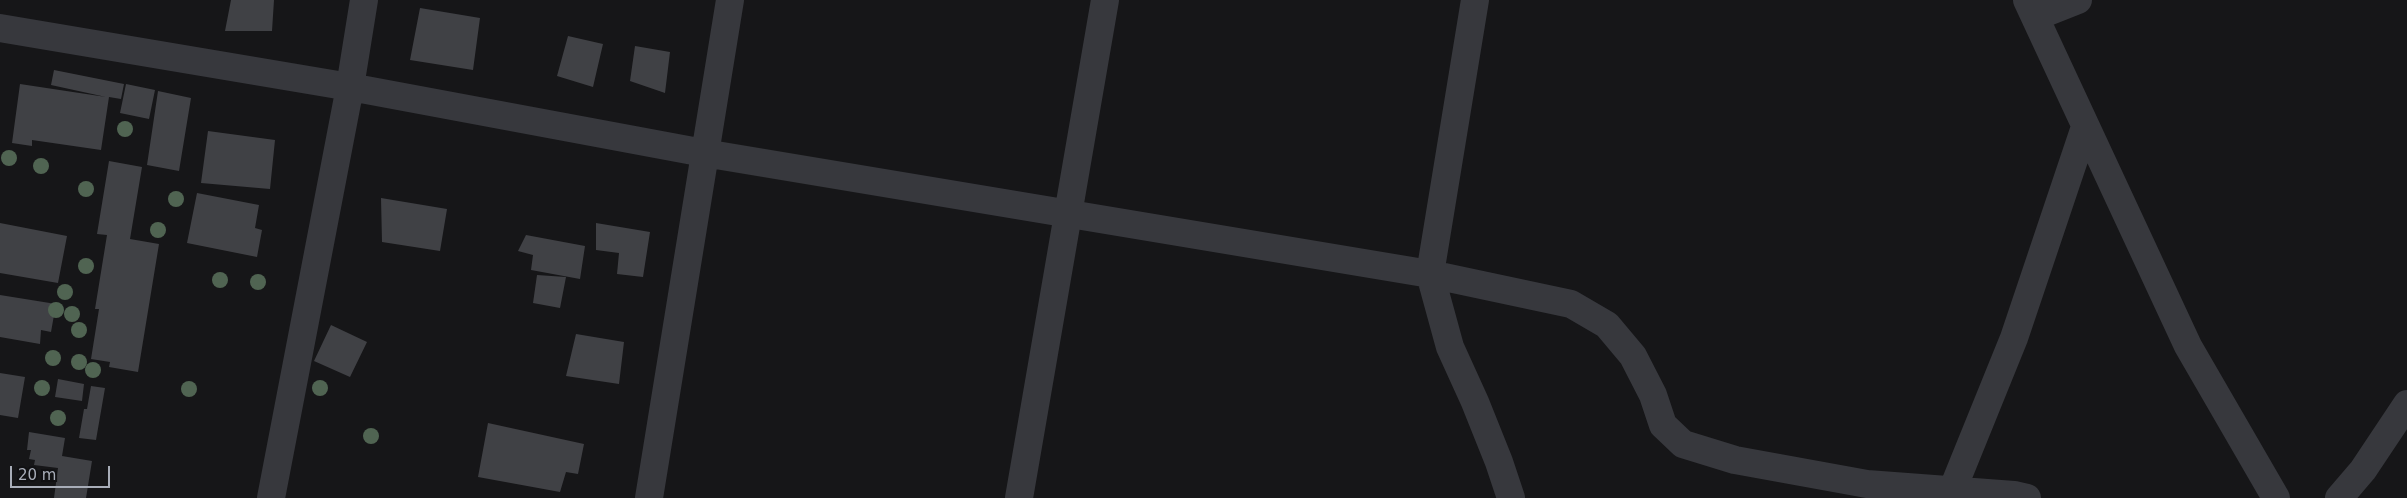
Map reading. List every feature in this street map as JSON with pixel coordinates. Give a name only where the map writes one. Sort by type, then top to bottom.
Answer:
[{"type":"street","points":[[271,498],[350,88],[364,0]]},
{"type":"street","points":[[649,498],[730,0]]},
{"type":"street","points":[[1019,498],[1105,0]]},
{"type":"street","points":[[1475,0],[1430,274],[1450,347],[1476,402],[1499,462],[1510,498]]},
{"type":"street","points":[[2078,0],[2031,8],[2188,346],[2276,498]]},
{"type":"street","points":[[0,28],[350,88],[704,153],[1430,274],[1571,304],[1606,325],[1633,356],[1653,395],[1663,425],[1683,444],[1735,460],[1861,491],[1952,491],[2027,498]]},
{"type":"street","points":[[1952,491],[2014,338],[2085,127]]},
{"type":"street","points":[[2339,498],[2363,470],[2407,404]]},
{"type":"building","points":[[231,0],[274,0],[272,31],[225,31]]},
{"type":"building","points":[[420,8],[480,18],[473,70],[410,60]]},
{"type":"building","points":[[568,36],[603,44],[593,87],[557,76]]},
{"type":"building","points":[[635,46],[670,52],[665,93],[630,81]]},
{"type":"building","points":[[54,70],[124,84],[121,99],[109,97],[101,150],[32,140],[32,146],[12,143],[20,84],[106,97],[51,85]]},
{"type":"building","points":[[126,84],[155,90],[149,119],[120,113]]},
{"type":"building","points":[[158,91],[191,98],[179,171],[147,165]]},
{"type":"building","points":[[208,131],[275,140],[270,189],[201,183]]},
{"type":"building","points":[[109,161],[142,167],[130,239],[159,244],[138,372],[109,367],[110,362],[91,359],[99,309],[95,309],[107,235],[97,234]]},
{"type":"building","points":[[197,193],[259,205],[255,228],[262,230],[257,257],[187,243]]},
{"type":"building","points":[[381,198],[447,209],[440,251],[382,242]]},
{"type":"building","points":[[0,223],[67,236],[58,283],[0,273]]},
{"type":"building","points":[[596,223],[650,232],[643,277],[617,274],[619,253],[596,250]]},
{"type":"building","points":[[526,235],[585,246],[580,279],[531,270],[533,255],[518,251]]},
{"type":"building","points":[[537,275],[566,277],[560,308],[533,303]]},
{"type":"building","points":[[0,295],[56,304],[51,332],[41,330],[40,344],[0,337]]},
{"type":"building","points":[[331,325],[367,342],[350,377],[314,361]]},
{"type":"building","points":[[576,334],[624,342],[619,384],[566,376]]},
{"type":"building","points":[[0,373],[25,377],[18,418],[0,415]]},
{"type":"building","points":[[58,379],[84,384],[82,401],[55,397]]},
{"type":"building","points":[[91,386],[105,388],[96,440],[79,438],[84,409],[87,409]]},
{"type":"building","points":[[488,423],[584,444],[578,474],[566,472],[560,492],[478,477]]},
{"type":"building","points":[[29,432],[65,438],[62,456],[92,461],[86,498],[54,498],[58,468],[34,465],[35,460],[29,459],[31,450],[27,450]]}]
